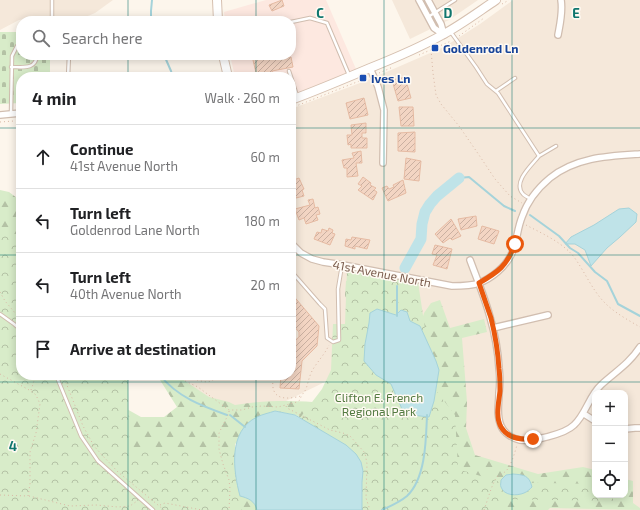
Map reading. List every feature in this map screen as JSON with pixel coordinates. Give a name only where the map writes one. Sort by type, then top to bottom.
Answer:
[{"type":"street","points":[[217,0],[218,16]]},
{"type":"street","points":[[419,0],[434,28],[447,33]]},
{"type":"street","points":[[428,0],[447,33]]},
{"type":"street","points":[[296,98],[350,77],[431,41],[447,33],[496,0]]},
{"type":"street","points":[[558,35],[562,14],[561,0]]},
{"type":"street","points":[[224,60],[227,72]]},
{"type":"street","points":[[370,68],[378,87],[384,110],[383,163]]},
{"type":"street","points":[[0,114],[16,113]]},
{"type":"street","name":"41st Avenue North","points":[[296,248],[302,253],[323,262],[342,264],[452,286],[464,286],[479,283],[498,272],[506,263],[513,250],[520,222],[531,199],[550,178],[578,162],[605,157],[640,154]]},
{"type":"street","points":[[470,260],[493,328],[500,370],[498,420],[501,427],[513,438],[519,440],[556,435],[573,427],[584,414],[588,403],[600,386],[627,363],[640,347]]},
{"type":"street","points":[[493,328],[548,315]]},
{"type":"street","points":[[584,414],[592,419]]},
{"type":"street","points":[[628,429],[640,428]]},
{"type":"lane","points":[[52,0],[52,16]]},
{"type":"lane","points":[[428,17],[456,0]]},
{"type":"lane","points":[[296,21],[310,18],[327,23],[350,77]]},
{"type":"lane","points":[[447,33],[476,67],[488,84],[498,92],[539,156]]},
{"type":"lane","points":[[11,114],[11,67],[13,52],[16,48]]},
{"type":"lane","points":[[11,67],[33,66],[36,60]]},
{"type":"lane","points":[[68,72],[69,60]]},
{"type":"lane","points":[[496,91],[515,78]]},
{"type":"lane","points":[[531,199],[523,193],[519,186],[521,178],[539,156],[556,146]]},
{"type":"lane","points":[[296,277],[325,308],[327,338],[333,342],[339,340],[338,289],[342,264]]},
{"type":"lane","points":[[0,314],[16,326]]},
{"type":"lane","points":[[58,380],[81,436],[98,462],[153,510]]},
{"type":"path","points":[[431,41],[436,95],[441,104],[459,126],[495,179],[506,192],[514,199],[528,205]]},
{"type":"path","points":[[0,122],[16,120]]},
{"type":"path","points":[[520,222],[557,241],[573,256],[604,302],[640,328]]},
{"type":"path","points":[[0,292],[5,301],[16,314]]},
{"type":"path","points":[[184,380],[198,387],[229,410],[242,410],[262,406],[278,407],[298,402],[305,392],[311,373],[327,349],[330,340]]},
{"type":"path","points":[[0,374],[31,391],[36,395],[40,404],[36,433],[30,452],[30,484],[28,496]]},
{"type":"path","points":[[31,391],[34,380]]},
{"type":"path","points":[[65,380],[83,426],[94,446],[118,472],[164,510]]},
{"type":"path","points":[[196,380],[205,382],[213,380]]},
{"type":"path","points":[[274,380],[273,391],[276,395],[293,398],[301,396]]},
{"type":"path","points":[[286,405],[287,408],[330,430],[350,436],[365,453],[366,498],[370,510]]},
{"type":"path","points":[[229,410],[219,433],[219,449],[229,480],[229,510]]},
{"type":"path","points":[[484,510],[496,478],[500,473],[505,472],[509,467],[519,440]]},
{"type":"path","points":[[0,495],[28,496],[70,506],[96,504],[118,507],[130,506],[137,501]]},
{"type":"path","points":[[158,505],[165,503],[202,510]]},
{"type":"shaded area","points":[[0,0],[113,0],[95,13],[88,16],[16,16],[16,22],[0,30]]},
{"type":"shaded area","points":[[266,0],[326,0],[356,69],[296,93],[296,72],[234,72],[231,60],[296,60],[296,16],[224,16],[224,12]]},
{"type":"shaded area","points":[[392,0],[478,0],[449,20],[410,39]]},
{"type":"shaded area","points":[[513,0],[640,0],[640,510],[479,510],[331,379],[286,401],[247,412],[178,391],[174,380],[296,380],[296,107],[368,80],[444,47],[480,24]]},
{"type":"green space","points":[[0,32],[16,32],[16,60],[50,60],[50,72],[16,72],[16,103],[0,104]]},
{"type":"green space","points":[[0,190],[9,192],[16,197],[16,309],[0,279]]},
{"type":"green space","points":[[0,234],[16,234],[16,380],[128,380],[129,449],[230,450],[242,510],[0,510]]},
{"type":"green space","name":"Clifton E. French Regional Park","points":[[347,270],[418,282],[434,388],[455,415],[458,469],[500,482],[592,484],[592,498],[613,498],[613,501],[501,499],[501,510],[356,510],[293,427],[322,389],[331,370],[333,324],[345,324]]},
{"type":"green space","points":[[361,275],[406,300],[436,361],[420,326],[424,313],[431,303],[440,300],[450,328],[484,319],[487,332],[462,338],[467,402],[466,428],[475,455],[538,474],[583,467],[592,469],[592,498],[628,498],[628,480],[633,481],[633,503],[640,508],[640,510],[550,508],[548,510],[362,510],[311,424],[296,415],[275,411],[235,444],[236,481],[257,507],[257,510],[168,510],[132,479],[90,380],[93,380],[125,408],[141,417],[164,417],[177,407],[160,380],[184,380],[209,397],[235,405],[280,401],[326,403],[352,318],[345,295],[346,281]]},
{"type":"water","points":[[629,208],[637,214],[636,222],[607,248],[591,266],[585,250],[575,244],[565,244],[571,237],[594,225],[619,209]]},
{"type":"water","points":[[377,309],[396,315],[401,310],[407,312],[410,321],[420,326],[439,370],[434,401],[429,417],[412,415],[402,409],[391,384],[376,375],[364,361],[370,313]]},
{"type":"water","points":[[275,411],[295,415],[346,445],[356,454],[361,462],[363,471],[362,510],[257,510],[255,504],[251,500],[240,496],[235,463],[237,441],[241,432],[248,423],[259,416]]},
{"type":"water","points":[[513,474],[526,476],[532,487],[525,493],[518,495],[508,494],[505,492],[501,486],[501,480],[506,475]]},
{"type":"building","points":[[282,0],[284,6],[272,11],[269,5]]},
{"type":"building","points":[[253,60],[292,60],[293,67],[272,72],[256,72]]},
{"type":"building","points":[[405,77],[411,98],[398,101],[392,80]]},
{"type":"building","points":[[364,98],[368,115],[350,119],[346,103]]},
{"type":"building","points":[[399,107],[413,107],[414,126],[401,126]]},
{"type":"building","points":[[366,123],[366,133],[362,133],[362,138],[367,138],[367,148],[351,148],[351,144],[348,145],[347,135],[352,135],[351,125]]},
{"type":"building","points":[[415,132],[415,152],[398,151],[398,133]]},
{"type":"building","points":[[361,151],[362,163],[356,163],[358,176],[347,177],[347,168],[344,168],[342,160],[354,158],[352,153]]},
{"type":"building","points":[[406,158],[421,161],[419,181],[404,179]]},
{"type":"building","points":[[363,177],[371,183],[370,185],[376,188],[374,190],[377,192],[373,200],[358,190],[362,186],[358,184]]},
{"type":"building","points":[[299,178],[304,189],[302,190],[304,196],[296,198],[296,179]]},
{"type":"building","points":[[403,180],[406,193],[388,201],[382,188],[387,186],[389,189],[394,187],[393,185]]},
{"type":"building","points":[[313,199],[315,208],[318,207],[320,214],[316,215],[318,220],[306,224],[304,218],[299,220],[296,209],[310,205],[308,200]]},
{"type":"building","points":[[476,216],[477,226],[461,230],[458,219]]},
{"type":"building","points":[[451,219],[461,236],[452,240],[450,238],[443,243],[435,234]]},
{"type":"building","points":[[482,226],[499,231],[494,244],[478,239]]},
{"type":"building","points":[[329,228],[333,230],[332,233],[335,234],[330,245],[314,239],[317,232],[321,233],[322,229],[328,231]]},
{"type":"building","points":[[352,237],[370,240],[367,249],[355,246],[355,249],[345,246],[346,239],[351,240]]},
{"type":"building","points":[[435,245],[452,249],[447,269],[433,265],[437,255],[432,254]]},
{"type":"building","points":[[296,299],[319,326],[317,346],[302,361],[299,389],[280,388],[281,380],[296,380],[296,340],[299,337],[299,332],[296,329]]},
{"type":"waterway","points":[[151,16],[152,0]]},
{"type":"waterway","points":[[166,60],[171,72]]},
{"type":"waterway","points":[[459,178],[469,177],[504,206],[515,211]]},
{"type":"waterway","points":[[405,268],[421,239],[422,224],[425,212],[437,196],[459,178]]},
{"type":"waterway","points":[[530,215],[559,236],[570,248],[578,253],[595,272],[607,281],[618,304],[640,316]]},
{"type":"waterway","points":[[397,286],[397,316]]},
{"type":"waterway","points":[[164,380],[190,400],[227,415]]},
{"type":"waterway","points":[[230,415],[245,427]]},
{"type":"waterway","points":[[382,510],[407,496],[418,479],[424,458],[427,415]]},
{"type":"place","name":"Goldenrod Ln","points":[[435,48]]},
{"type":"place","name":"Ives Ln","points":[[363,78]]},
{"type":"route","points":[[515,244],[511,255],[498,272],[479,283],[491,318],[500,370],[498,420],[501,427],[513,438],[519,440],[533,439]]}]
